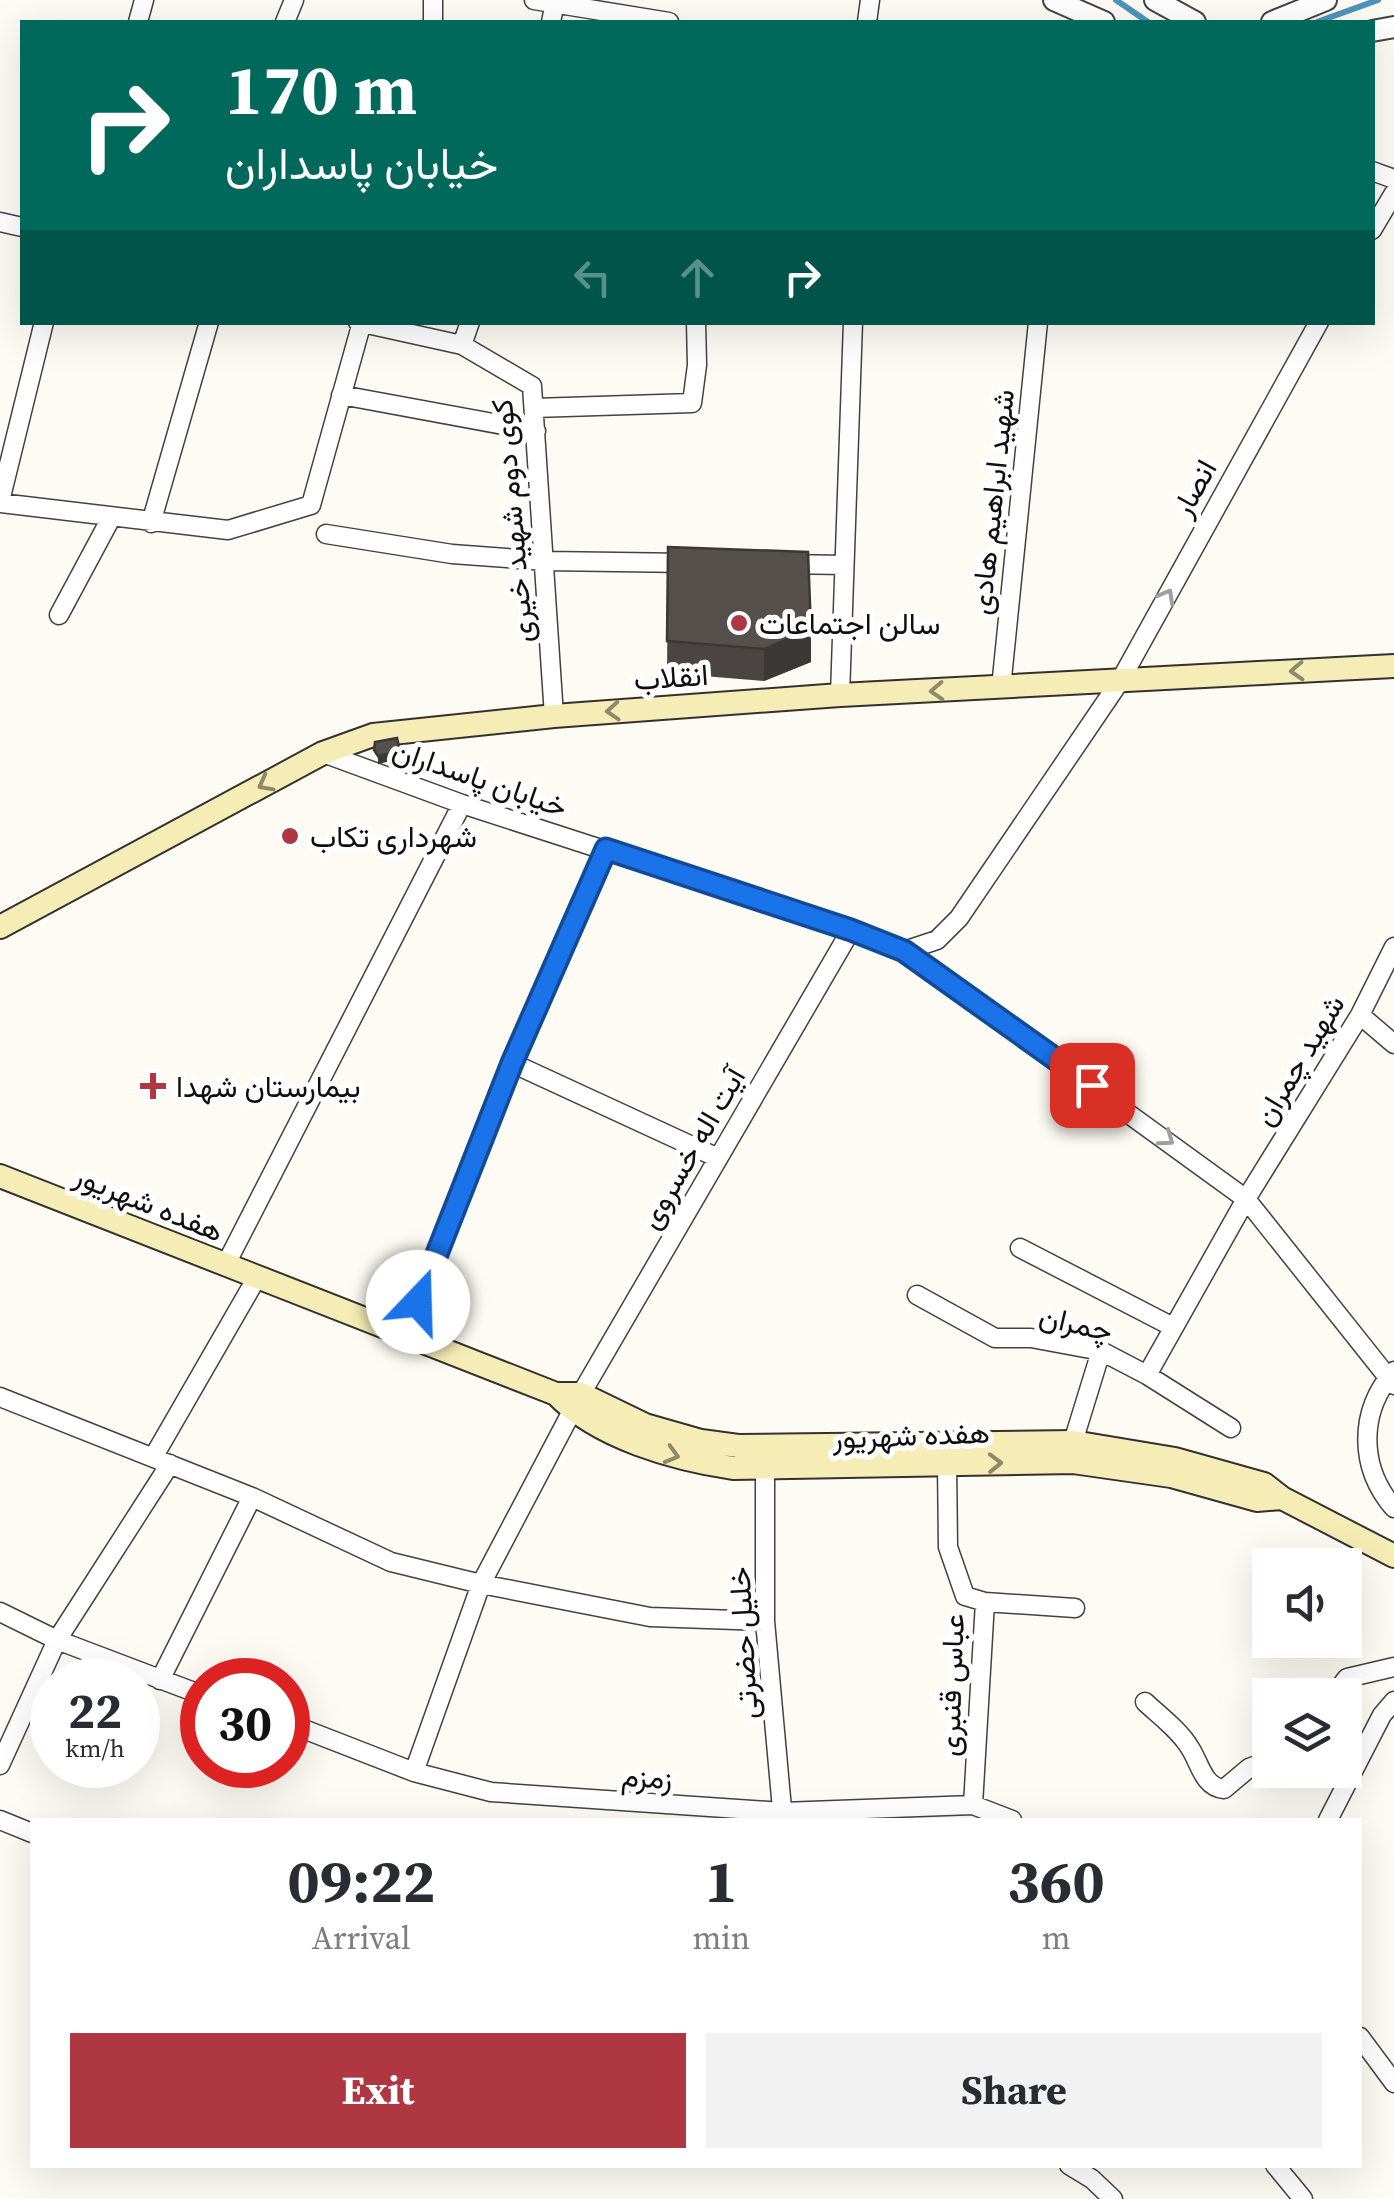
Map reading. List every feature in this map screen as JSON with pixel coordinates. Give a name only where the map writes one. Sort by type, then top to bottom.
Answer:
[{"type":"main road","name":"انقلاب","points":[[0,926],[322,753],[374,735],[554,716],[840,696],[1394,666]]},
{"type":"main road","name":"هفده شهریور","points":[[2,1181],[570,1399],[701,1441],[738,1446],[1073,1442],[1174,1459],[1264,1484],[1282,1498],[1394,1556]]},
{"type":"main road","name":"هفده شهریور","points":[[570,1399],[645,1447],[699,1463],[765,1470],[1073,1462],[1170,1476],[1258,1500],[1282,1498]]},
{"type":"street","points":[[534,0],[658,20]]},
{"type":"street","points":[[1155,0],[1191,20]]},
{"type":"street","points":[[1277,20],[1326,0]]},
{"type":"street","points":[[1066,7],[1099,20]]},
{"type":"street","points":[[1375,225],[1394,193]]},
{"type":"street","points":[[43,325],[0,502],[228,530],[311,505],[360,325]]},
{"type":"street","points":[[151,523],[208,325]]},
{"type":"street","name":"کوی دوم شهید خیری","points":[[370,325],[462,346],[532,386],[554,716]]},
{"type":"street","points":[[462,346],[469,325]]},
{"type":"street","points":[[534,408],[692,403],[697,365],[696,325]]},
{"type":"street","points":[[840,696],[852,325]]},
{"type":"street","name":"شهید ابراهیم هادی","points":[[1001,688],[1038,325]]},
{"type":"street","name":"انصار","points":[[1120,681],[1318,325]]},
{"type":"street","points":[[341,395],[536,431]]},
{"type":"street","points":[[60,615],[111,518]]},
{"type":"street","points":[[326,534],[452,554],[546,561],[705,563]]},
{"type":"street","points":[[764,564],[844,565]]},
{"type":"street","points":[[904,951],[937,940],[958,918],[1120,681]]},
{"type":"street","name":"خیابان پاسداران","points":[[322,753],[462,804],[851,930],[904,951],[1246,1198],[1392,1378]]},
{"type":"street","points":[[224,1266],[462,804]]},
{"type":"street","points":[[405,1336],[512,1063],[606,849]]},
{"type":"street","name":"آیت اله خسروی","points":[[414,1772],[481,1584],[570,1399],[718,1158],[851,930]]},
{"type":"street","name":"شهید چمران","points":[[1246,1198],[1360,1015],[1394,947]]},
{"type":"street","points":[[1360,1015],[1394,1044]]},
{"type":"street","points":[[512,1063],[718,1158]]},
{"type":"street","points":[[1148,1375],[1246,1198]]},
{"type":"street","points":[[1020,1248],[1173,1327]]},
{"type":"street","points":[[0,1765],[57,1640],[162,1460],[256,1279]]},
{"type":"street","name":"چمران","points":[[917,1295],[995,1338],[1031,1338],[1100,1351],[1148,1375],[1231,1428]]},
{"type":"street","points":[[1073,1442],[1100,1351]]},
{"type":"street","points":[[1392,1378],[1368,1415],[1366,1441],[1372,1474],[1394,1508]]},
{"type":"street","points":[[0,1397],[252,1496],[391,1562],[650,1617],[765,1621]]},
{"type":"street","name":"عباس قنبری","points":[[947,1463],[948,1547],[965,1596],[985,1602],[973,1805]]},
{"type":"street","name":"خلیل حضرتی","points":[[765,1470],[765,1621],[782,1816]]},
{"type":"street","points":[[180,1687],[160,1680],[252,1496]]},
{"type":"street","points":[[985,1602],[1075,1608]]},
{"type":"street","points":[[0,1612],[103,1658]]},
{"type":"street","points":[[1347,1678],[1394,1667]]},
{"type":"street","points":[[1362,1742],[1394,1701]]},
{"type":"street","points":[[1145,1702],[1188,1744],[1208,1782],[1216,1788],[1224,1789],[1252,1767]]},
{"type":"street","name":"زمزم","points":[[310,1732],[414,1772],[491,1792],[782,1816],[973,1805],[1007,1818]]},
{"type":"street","points":[[1329,1818],[1340,1788]]},
{"type":"street","points":[[0,1820],[30,1833]]},
{"type":"street","points":[[1362,2040],[1394,2083]]},
{"type":"street","points":[[1074,2168],[1112,2199]]},
{"type":"street","points":[[1277,2168],[1303,2199]]},
{"type":"building","name":"سالن اجتماعات","points":[[668,547],[808,552],[811,630],[764,649],[667,641]]},
{"type":"building","points":[[397,738],[400,751],[378,756],[375,742]]},
{"type":"waterway","points":[[1116,0],[1145,20]]},
{"type":"waterway","points":[[1323,20],[1378,0]]},
{"type":"place","name":"سالن اجتماعات","points":[[739,623]]},
{"type":"place","name":"شهرداری تکاب","points":[[290,836]]},
{"type":"place","name":"بیمارستان شهدا","points":[[153,1086]]},
{"type":"route","points":[[418,1302],[512,1063],[606,849],[904,951],[1092,1085]]}]
